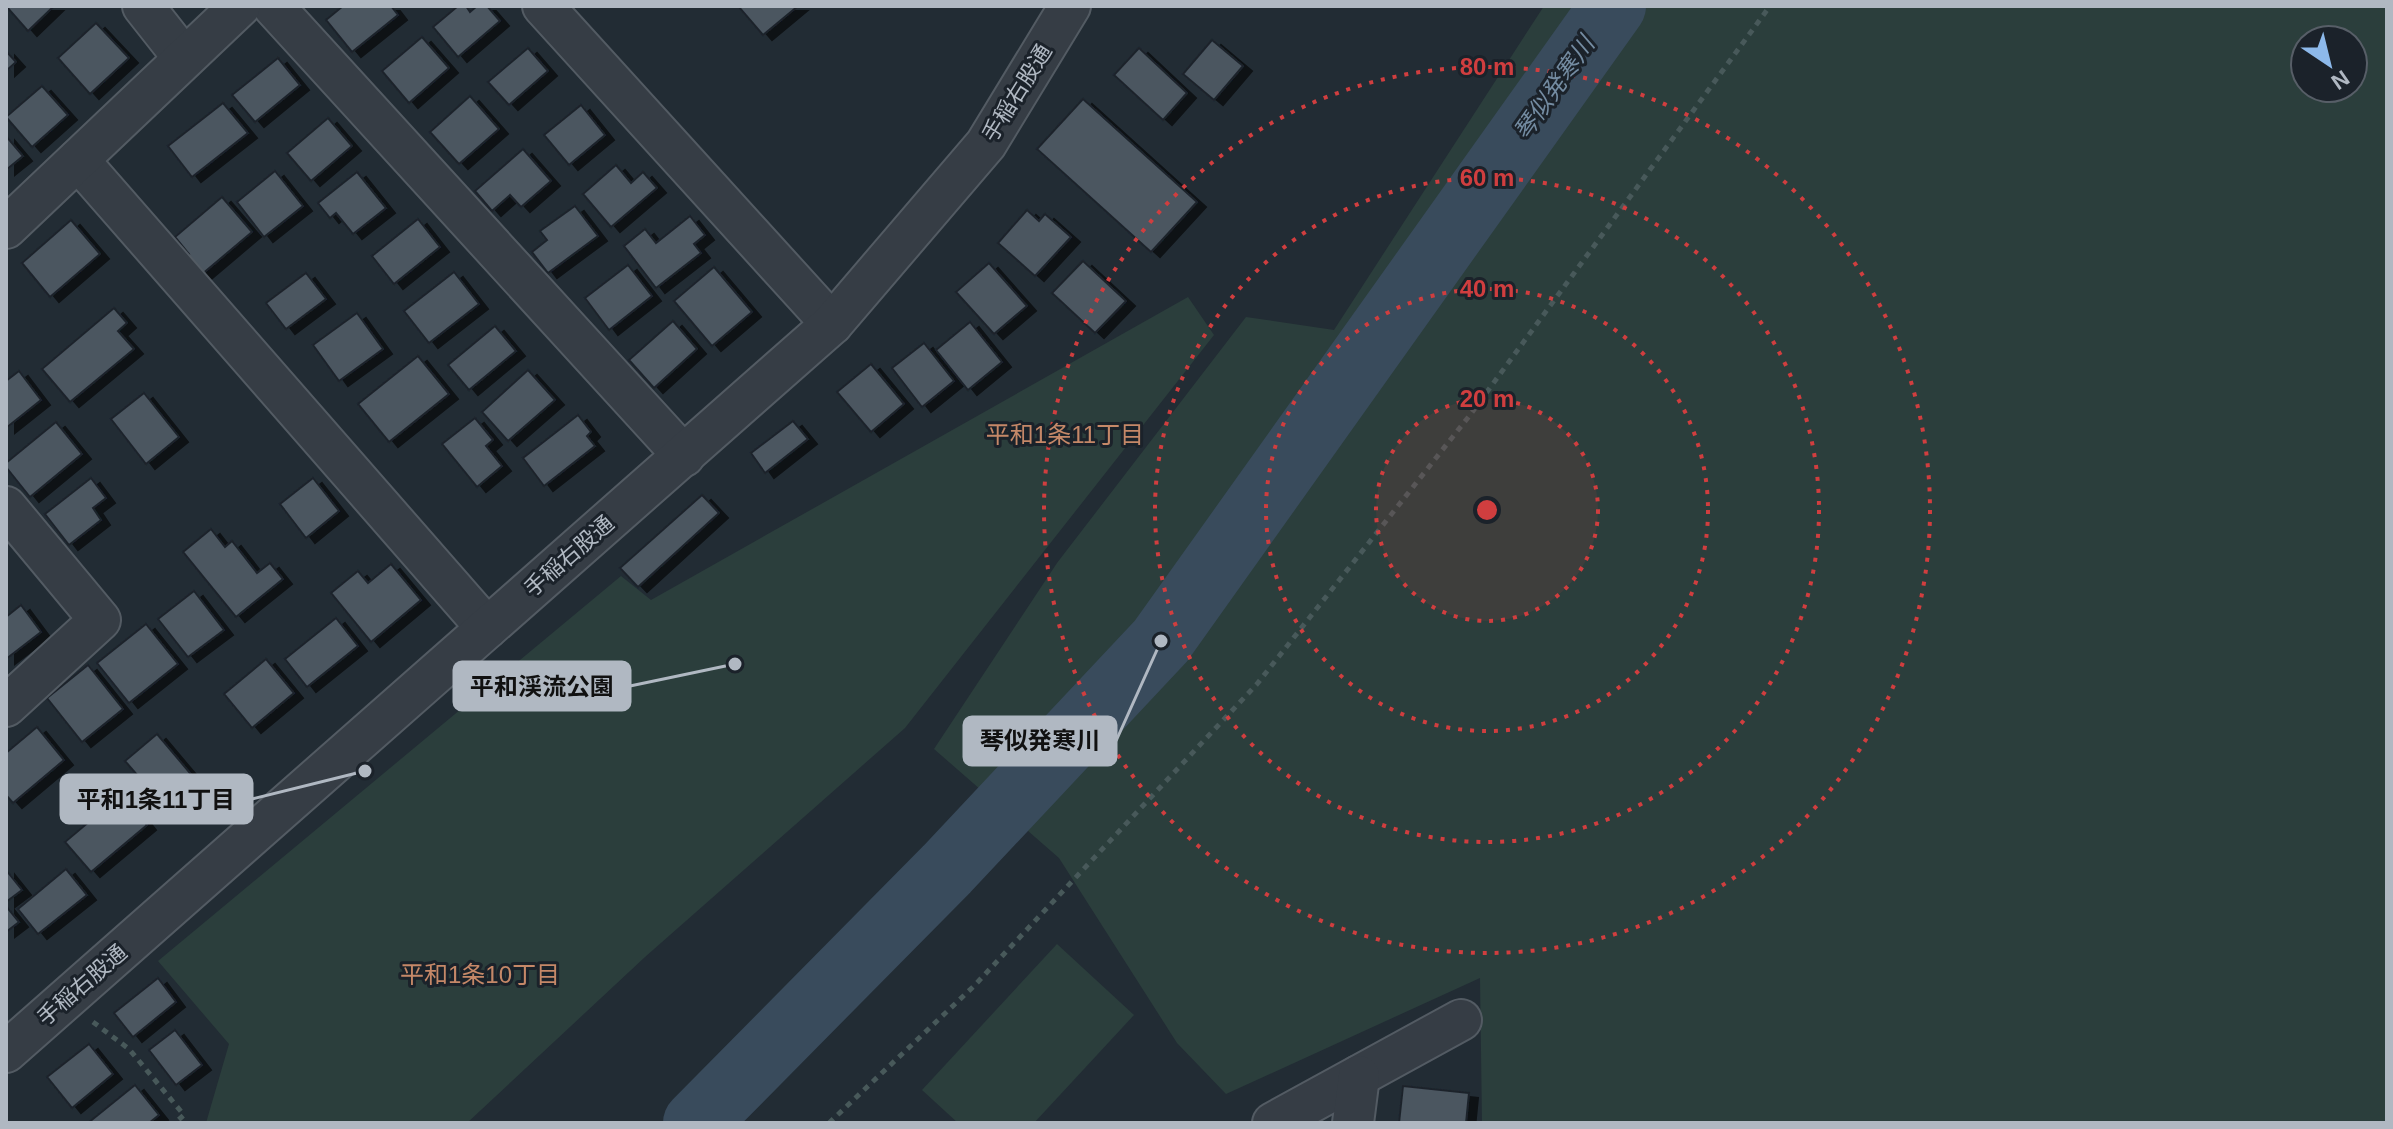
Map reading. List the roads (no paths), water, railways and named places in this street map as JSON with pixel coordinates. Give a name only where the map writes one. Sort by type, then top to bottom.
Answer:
[{"type":"street","points":[[143,6],[184,58]]},
{"type":"street","points":[[6,228],[240,6]]},
{"type":"street","points":[[273,6],[684,456]]},
{"type":"street","points":[[543,6],[832,324]]},
{"type":"street","name":"手稲右股通","points":[[6,1052],[832,324],[986,144],[1070,6]]},
{"type":"street","points":[[78,160],[487,628]]},
{"type":"street","points":[[6,507],[100,620],[6,706]]},
{"type":"street","points":[[1273,1123],[1461,1020]]},
{"type":"street","points":[[1353,1123],[1359,1076]]},
{"type":"waterway","name":"琴似発寒川","points":[[696,1123],[947,869],[1161,641],[1613,6]]},
{"type":"place","name":"琴似発寒川","points":[[1161,641]]},
{"type":"place","name":"平和渓流公園","points":[[735,664]]},
{"type":"place","name":"平和1条11丁目","points":[[365,771]]},
{"type":"district","name":"平和1条11丁目","points":[[1065,434]]},
{"type":"district","name":"平和1条10丁目","points":[[480,974]]}]
